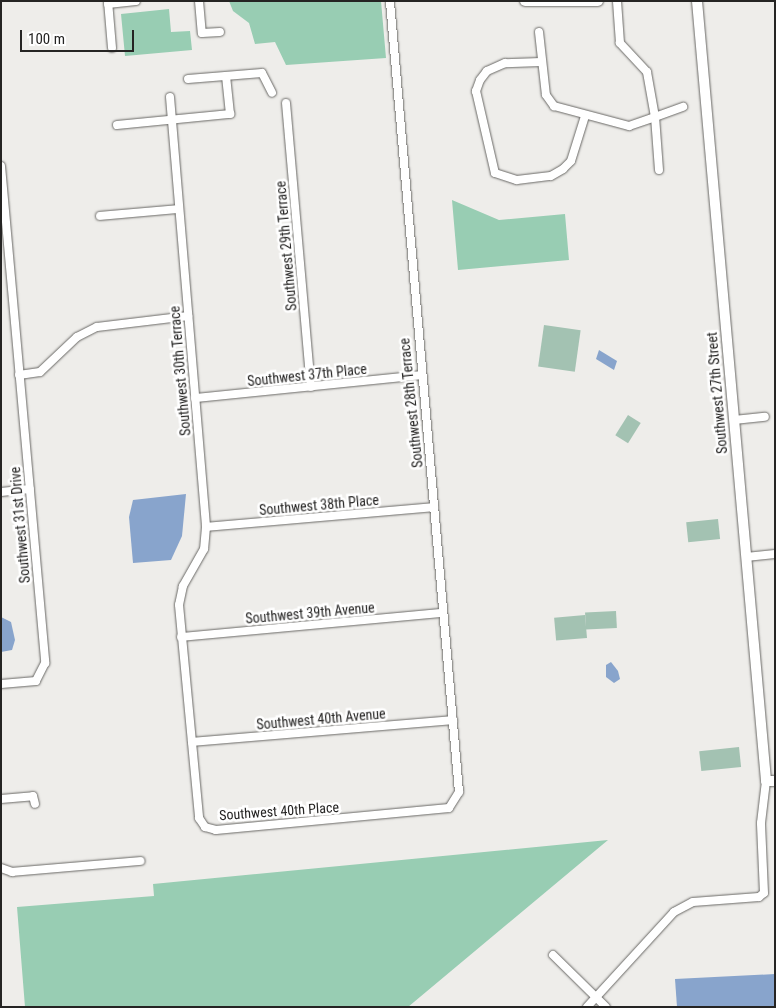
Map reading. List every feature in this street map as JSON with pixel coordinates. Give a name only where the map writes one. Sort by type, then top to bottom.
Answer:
[{"type":"street","points":[[112,48],[108,2],[136,1]]},
{"type":"street","points":[[200,1],[202,33],[220,32]]},
{"type":"street","name":"Southwest 28th Terrace","points":[[390,1],[421,375],[459,792],[456,802]]},
{"type":"street","points":[[525,1],[598,1]]},
{"type":"street","points":[[617,1],[620,43],[647,72],[655,117],[659,170]]},
{"type":"street","name":"Southwest 27th Street","points":[[697,1],[746,557],[770,781]]},
{"type":"street","points":[[539,32],[546,95],[554,106],[585,116],[629,126],[683,107]]},
{"type":"street","points":[[541,62],[505,63],[486,71],[480,80],[476,91],[495,173],[517,180],[551,176],[563,169],[572,160],[585,116]]},
{"type":"street","points":[[188,79],[262,73],[272,93]]},
{"type":"street","points":[[117,125],[230,114],[226,76]]},
{"type":"street","name":"Southwest 30th Terrace","points":[[170,97],[206,527],[204,549],[182,586],[181,637]]},
{"type":"street","name":"Southwest 29th Terrace","points":[[286,103],[311,387]]},
{"type":"street","name":"Southwest 31st Drive","points":[[1,166],[30,489],[43,672],[32,682],[1,684]]},
{"type":"street","points":[[100,216],[179,209]]},
{"type":"street","points":[[19,375],[40,372],[77,337],[97,327],[188,316]]},
{"type":"street","name":"Southwest 37th Place","points":[[195,398],[421,375]]},
{"type":"street","points":[[734,420],[765,417]]},
{"type":"street","points":[[1,492],[30,489]]},
{"type":"street","name":"Southwest 38th Place","points":[[206,527],[434,507]]},
{"type":"street","points":[[746,557],[775,554]]},
{"type":"street","name":"Southwest 39th Avenue","points":[[181,637],[442,614]]},
{"type":"street","name":"Southwest 40th Place","points":[[181,637],[199,818],[210,830],[441,811],[456,802]]},
{"type":"street","name":"Southwest 40th Avenue","points":[[192,742],[453,720]]},
{"type":"street","points":[[587,1007],[674,912],[693,902],[743,899],[764,892],[761,823],[770,781]]},
{"type":"street","points":[[1,799],[33,796],[35,804]]},
{"type":"street","points":[[1,868],[12,872],[141,861]]},
{"type":"street","points":[[553,955],[606,1007]]},
{"type":"green space","points":[[229,1],[381,1],[386,58],[286,65],[275,42],[255,44],[249,23],[233,11]]},
{"type":"green space","points":[[169,9],[171,32],[190,31],[192,50],[125,56],[121,14]]},
{"type":"green space","points":[[452,200],[499,220],[565,214],[569,260],[458,270]]},
{"type":"green space","points":[[544,325],[581,330],[575,372],[538,367]]},
{"type":"green space","points":[[628,415],[641,423],[628,443],[615,435]]},
{"type":"green space","points":[[718,519],[720,539],[688,542],[686,522]]},
{"type":"green space","points":[[616,611],[617,628],[586,630],[585,613]]},
{"type":"green space","points":[[585,615],[587,638],[556,641],[554,618]]},
{"type":"green space","points":[[739,747],[741,767],[701,771],[699,751]]},
{"type":"green space","points":[[608,840],[408,1007],[25,1007],[17,907],[154,896],[153,884]]},
{"type":"water","points":[[599,350],[617,361],[614,370],[596,359]]},
{"type":"water","points":[[186,494],[182,536],[171,560],[133,563],[129,517],[133,500]]},
{"type":"water","points":[[1,617],[11,622],[15,640],[12,650],[1,652]]},
{"type":"water","points":[[611,662],[618,671],[620,679],[614,683],[606,677],[606,665]]},
{"type":"water","points":[[775,974],[775,1007],[677,1007],[675,979]]}]
